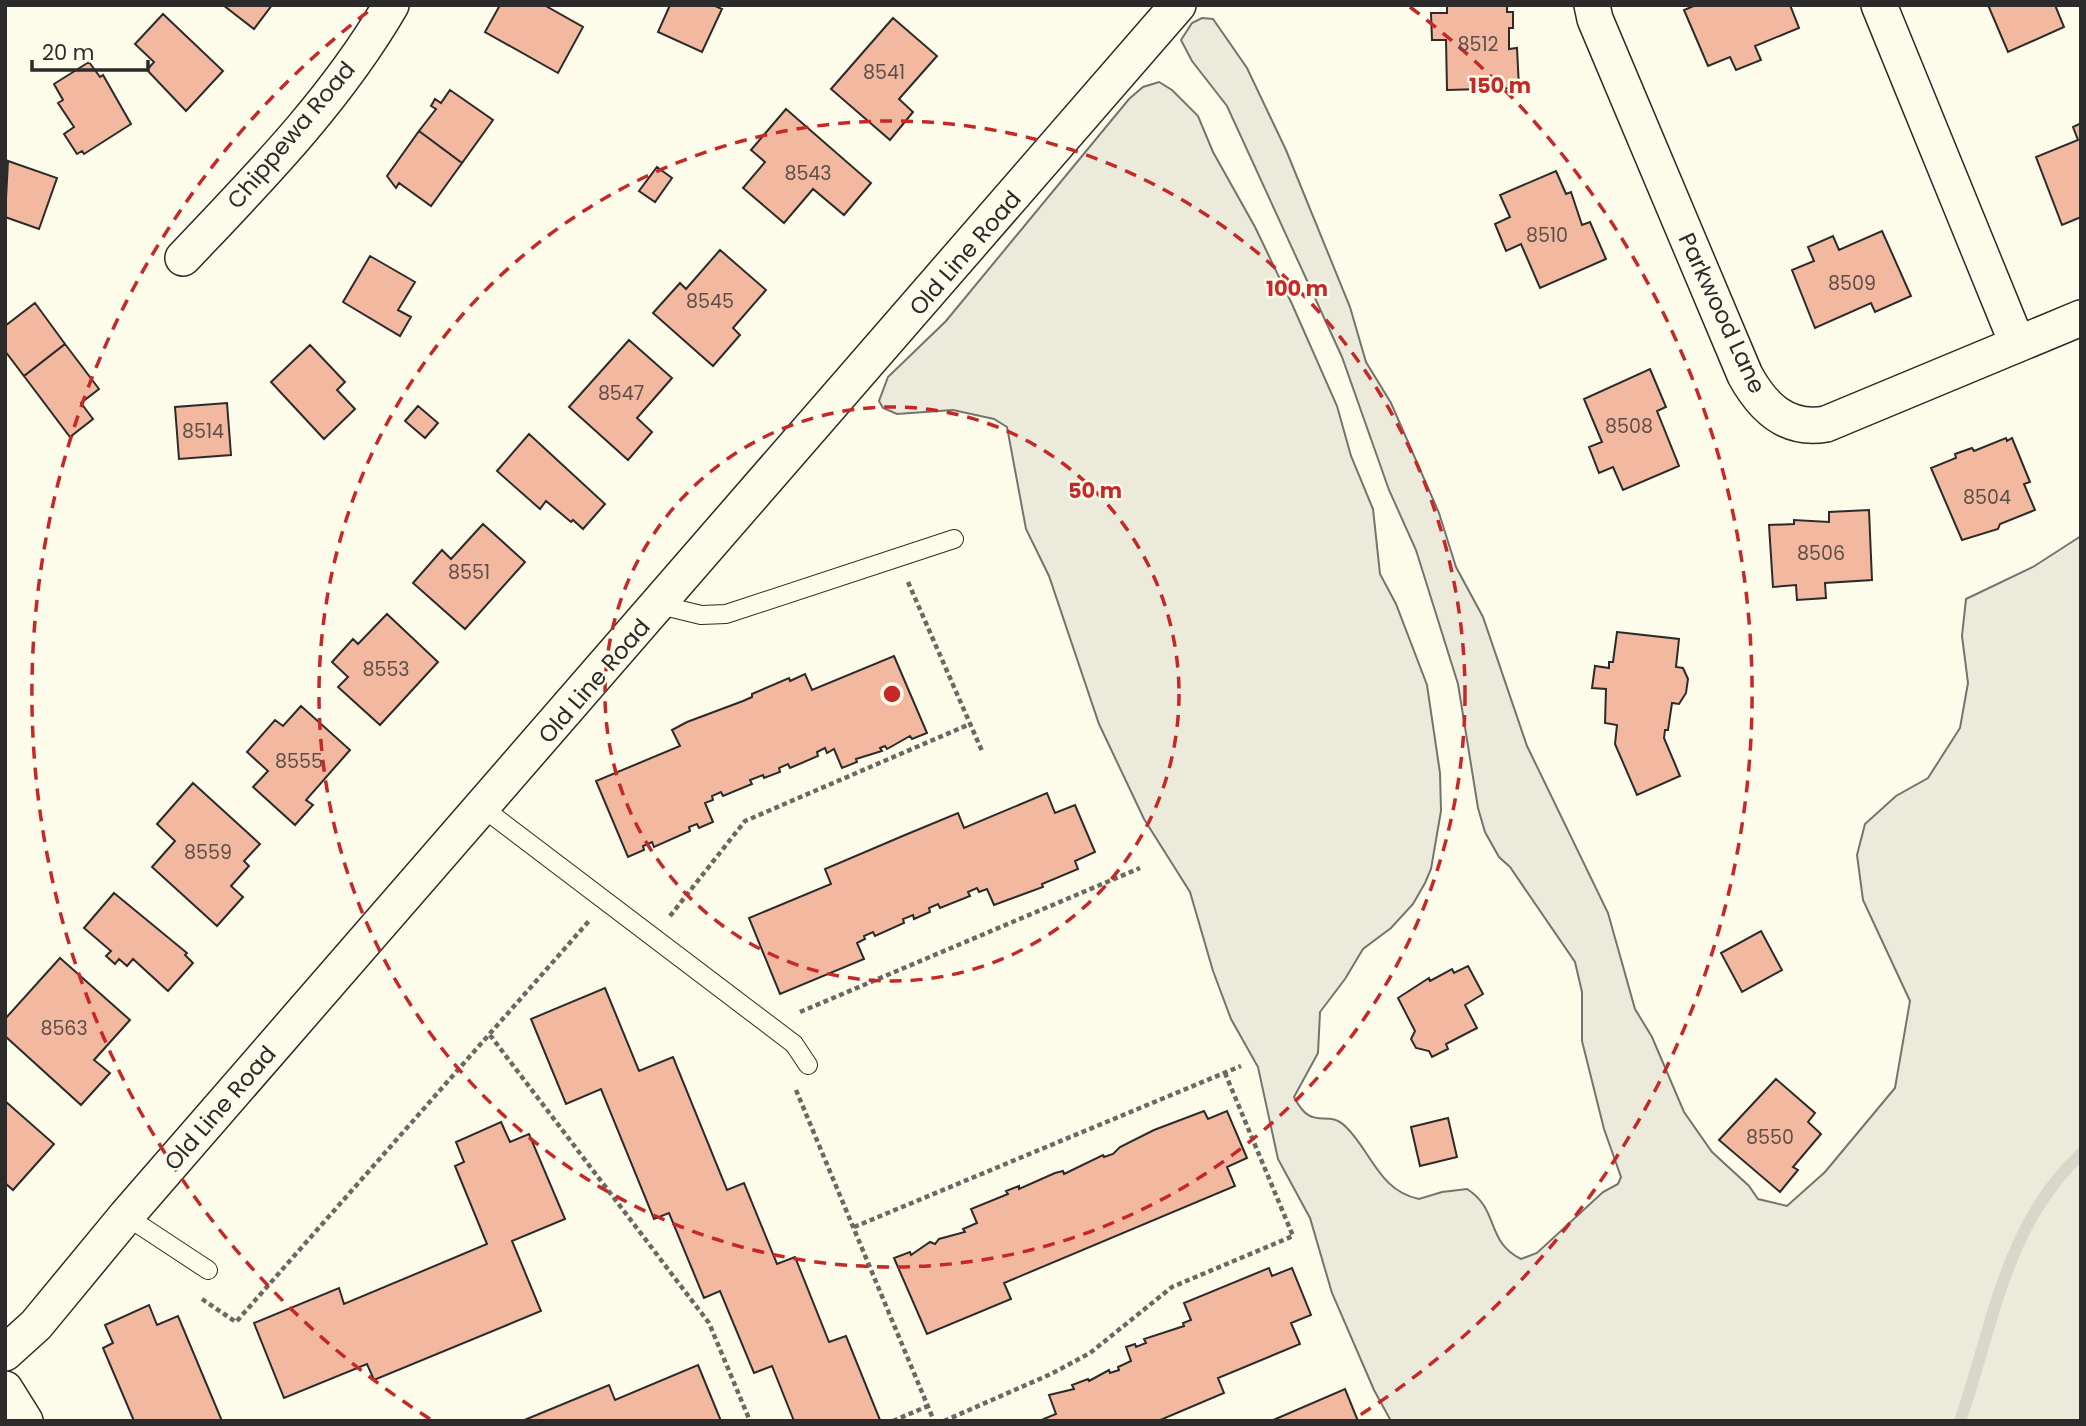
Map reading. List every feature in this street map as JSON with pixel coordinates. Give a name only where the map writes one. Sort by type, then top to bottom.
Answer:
[{"type":"street","name":"Chippewa Road","points":[[183,258],[300,130],[342,79],[391,5]]},
{"type":"street","name":"Old Line Road","points":[[5,1353],[36,1325],[126,1216],[660,605],[1178,5]]},
{"type":"street","name":"Parkwood Lane","points":[[1592,5],[1595,19],[1745,375],[1769,410],[1790,422],[1807,427],[1826,424],[2081,318]]},
{"type":"street","points":[[1879,5],[2017,343]]},
{"type":"street","points":[[5,1389],[25,1421]]},
{"type":"lane","points":[[660,605],[701,615],[726,614],[954,539]]},
{"type":"lane","points":[[483,808],[787,1039],[808,1065]]},
{"type":"lane","points":[[126,1216],[208,1270]]},
{"type":"path","points":[[898,558],[982,751]]},
{"type":"path","points":[[670,916],[744,821],[970,724]]},
{"type":"path","points":[[934,1421],[780,1054],[795,1014],[1140,868]]},
{"type":"path","points":[[629,920],[647,898],[681,924]]},
{"type":"path","points":[[191,1292],[236,1322],[606,902]]},
{"type":"path","points":[[489,1035],[709,1323],[750,1421]]},
{"type":"path","points":[[854,1227],[1241,1066]]},
{"type":"path","points":[[944,1421],[1051,1374],[1090,1353],[1171,1287],[1293,1236],[1225,1073]]},
{"type":"path","points":[[893,1421],[928,1406]]},
{"type":"shaded area","points":[[1202,18],[1213,19],[1247,68],[1286,150],[1350,307],[1366,362],[1391,403],[1439,513],[1456,567],[1483,617],[1527,746],[1608,913],[1635,1009],[1652,1037],[1684,1112],[1712,1152],[1749,1186],[1758,1199],[1787,1206],[1825,1172],[1895,1088],[1910,1001],[1863,900],[1857,855],[1865,824],[1896,796],[1928,778],[1960,728],[1968,683],[1962,636],[1966,599],[2033,567],[2081,536],[2081,1421],[1391,1421],[1374,1390],[1332,1293],[1310,1218],[1278,1159],[1258,1067],[1231,1019],[1213,971],[1190,892],[1144,819],[1099,724],[1049,576],[1026,529],[1007,427],[994,419],[953,410],[897,414],[883,408],[879,401],[888,377],[946,321],[1129,99],[1143,87],[1159,82],[1172,90],[1198,116],[1213,152],[1255,227],[1292,304],[1337,406],[1351,456],[1373,509],[1380,574],[1396,604],[1427,685],[1440,773],[1441,811],[1431,869],[1425,883],[1413,904],[1391,928],[1363,949],[1320,1012],[1318,1053],[1294,1097],[1307,1114],[1339,1121],[1346,1127],[1385,1179],[1405,1195],[1419,1199],[1442,1192],[1467,1189],[1484,1206],[1502,1243],[1521,1259],[1537,1253],[1603,1192],[1618,1184],[1621,1177],[1604,1129],[1582,1041],[1582,992],[1575,962],[1510,867],[1499,857],[1485,832],[1478,808],[1458,684],[1416,550],[1389,490],[1342,357],[1227,106],[1192,61],[1181,40],[1192,23]]},
{"type":"building","points":[[223,5],[272,5],[254,29]]},
{"type":"building","points":[[500,5],[544,5],[583,27],[558,73],[485,32]]},
{"type":"building","points":[[670,5],[713,5],[722,9],[702,52],[658,32]]},
{"type":"building","points":[[1447,5],[1507,5],[1507,12],[1513,12],[1513,28],[1509,28],[1509,49],[1517,48],[1519,88],[1447,90],[1446,40],[1432,40],[1431,13],[1447,13]]},
{"type":"building","points":[[1696,5],[1790,5],[1799,28],[1755,46],[1761,60],[1736,70],[1730,57],[1708,66],[1684,10]]},
{"type":"building","points":[[1988,5],[2055,5],[2064,27],[2008,52]]},
{"type":"building","points":[[163,14],[223,71],[186,111],[147,70],[154,62],[135,44]]},
{"type":"building","points":[[893,18],[937,56],[899,99],[913,112],[890,140],[831,89]]},
{"type":"building","points":[[89,62],[100,77],[103,75],[131,124],[84,154],[82,151],[77,154],[64,134],[74,127],[58,103],[63,100],[54,84]]},
{"type":"building","points":[[450,90],[493,120],[462,163],[419,131],[436,109],[431,106],[435,99],[441,103]]},
{"type":"building","points":[[786,109],[871,183],[844,215],[813,189],[784,223],[743,188],[765,162],[751,150]]},
{"type":"building","points":[[2081,123],[2081,217],[2062,225],[2036,157],[2078,140],[2073,127]]},
{"type":"building","points":[[419,131],[462,163],[431,206],[399,183],[396,188],[387,176]]},
{"type":"building","points":[[8,161],[57,178],[39,229],[5,217]]},
{"type":"building","points":[[657,167],[672,178],[655,202],[639,191]]},
{"type":"building","points":[[1556,171],[1566,194],[1571,192],[1582,225],[1590,222],[1606,259],[1540,288],[1521,244],[1506,251],[1495,224],[1510,217],[1500,195]]},
{"type":"building","points":[[1882,231],[1911,296],[1875,312],[1871,303],[1815,328],[1792,270],[1814,261],[1808,247],[1833,236],[1839,250]]},
{"type":"building","points":[[720,250],[766,290],[733,328],[740,335],[713,366],[653,313],[680,283],[686,289]]},
{"type":"building","points":[[370,256],[415,282],[398,310],[411,317],[400,336],[343,302]]},
{"type":"building","points":[[35,303],[65,344],[24,376],[5,351],[5,326]]},
{"type":"building","points":[[629,340],[672,378],[637,418],[652,432],[628,460],[569,407]]},
{"type":"building","points":[[65,344],[99,389],[81,403],[93,419],[70,437],[24,376]]},
{"type":"building","points":[[310,345],[345,382],[337,390],[355,409],[324,439],[271,382]]},
{"type":"building","points":[[1650,369],[1666,407],[1657,411],[1679,466],[1623,490],[1613,467],[1599,473],[1589,447],[1602,442],[1584,399]]},
{"type":"building","points":[[227,403],[231,455],[179,459],[175,407]]},
{"type":"building","points":[[418,406],[438,423],[425,438],[405,421]]},
{"type":"building","points":[[529,434],[605,504],[583,529],[546,501],[540,509],[497,471]]},
{"type":"building","points":[[2006,438],[2007,441],[2012,438],[2030,482],[2024,484],[2035,510],[2000,524],[1998,529],[1962,540],[1931,468],[1956,458],[1955,454],[1972,448],[1974,451]]},
{"type":"building","points":[[1869,510],[1872,580],[1825,583],[1826,598],[1797,600],[1796,585],[1773,587],[1769,525],[1794,524],[1794,520],[1829,522],[1829,512]]},
{"type":"building","points":[[483,524],[525,562],[465,629],[413,583],[442,550],[451,559]]},
{"type":"building","points":[[387,614],[438,662],[380,725],[338,687],[348,677],[332,662],[353,639],[358,644]]},
{"type":"building","points":[[1617,632],[1679,639],[1676,667],[1683,668],[1688,679],[1686,693],[1679,704],[1672,703],[1668,730],[1665,730],[1664,738],[1680,776],[1637,795],[1615,744],[1617,725],[1605,723],[1606,689],[1592,688],[1595,666],[1609,668],[1609,662],[1613,662]]},
{"type":"building","points":[[894,656],[927,733],[912,739],[910,736],[887,749],[885,746],[880,748],[882,751],[856,759],[857,762],[842,768],[834,749],[827,753],[825,748],[817,752],[818,756],[790,768],[788,764],[779,768],[780,772],[750,780],[752,784],[723,796],[721,792],[712,796],[713,800],[705,803],[713,822],[699,828],[697,824],[689,827],[690,831],[654,847],[652,842],[643,846],[644,850],[628,857],[596,781],[680,746],[672,730],[752,697],[752,694],[789,678],[790,681],[805,674],[812,690]]},
{"type":"building","points":[[301,706],[350,750],[306,800],[313,805],[295,825],[253,787],[268,771],[247,752],[275,720],[283,726]]},
{"type":"building","points":[[193,783],[260,844],[244,861],[249,866],[231,886],[243,897],[217,926],[152,867],[175,841],[157,824]]},
{"type":"building","points":[[1047,793],[1055,813],[1075,805],[1095,852],[1075,861],[1078,869],[1042,884],[1043,887],[994,905],[987,889],[979,892],[977,888],[968,892],[970,896],[940,908],[938,904],[929,908],[930,912],[914,919],[913,915],[903,919],[904,923],[875,936],[873,932],[864,936],[865,939],[857,943],[864,959],[780,994],[749,918],[831,884],[825,869],[905,835],[958,813],[964,828]]},
{"type":"building","points":[[114,893],[187,953],[185,955],[193,963],[168,991],[133,959],[127,966],[119,959],[115,964],[106,956],[111,951],[84,928]]},
{"type":"building","points":[[1761,931],[1782,970],[1742,992],[1721,953]]},
{"type":"building","points":[[60,958],[130,1020],[94,1060],[110,1073],[81,1105],[5,1036],[5,1019]]},
{"type":"building","points":[[1468,966],[1483,994],[1465,1005],[1477,1028],[1446,1044],[1448,1049],[1432,1057],[1429,1051],[1416,1048],[1411,1039],[1415,1031],[1398,998],[1429,978],[1430,981],[1452,969],[1454,973]]},
{"type":"building","points":[[605,988],[639,1071],[673,1057],[727,1190],[744,1183],[777,1264],[795,1257],[829,1342],[846,1336],[880,1420],[794,1421],[772,1366],[754,1373],[720,1291],[704,1298],[669,1213],[654,1219],[601,1089],[566,1104],[531,1019]]},
{"type":"building","points":[[1776,1079],[1815,1113],[1808,1122],[1821,1134],[1793,1167],[1798,1170],[1780,1192],[1719,1140]]},
{"type":"building","points":[[5,1101],[54,1144],[13,1190],[5,1183]]},
{"type":"building","points":[[1204,1111],[1208,1119],[1227,1111],[1247,1158],[1227,1167],[1235,1186],[1004,1283],[1011,1299],[927,1334],[894,1258],[910,1252],[911,1255],[930,1242],[935,1244],[939,1239],[965,1232],[963,1229],[977,1223],[971,1209],[1008,1194],[1006,1191],[1019,1186],[1019,1189],[1055,1173],[1063,1171],[1064,1174],[1103,1155],[1113,1154],[1120,1147],[1154,1130]]},
{"type":"building","points":[[1448,1118],[1457,1157],[1420,1166],[1411,1127]]},
{"type":"building","points":[[501,1122],[510,1142],[529,1134],[565,1219],[512,1241],[541,1311],[374,1380],[367,1364],[284,1398],[254,1323],[339,1288],[344,1304],[487,1244],[455,1166],[464,1162],[456,1142]]},
{"type":"building","points":[[1269,1268],[1272,1276],[1292,1268],[1311,1315],[1291,1323],[1300,1344],[1218,1378],[1224,1393],[1158,1421],[1039,1421],[1056,1414],[1049,1395],[1074,1389],[1072,1385],[1088,1379],[1089,1381],[1109,1370],[1110,1373],[1119,1370],[1118,1367],[1131,1361],[1126,1347],[1135,1344],[1136,1347],[1146,1343],[1144,1339],[1184,1326],[1183,1323],[1191,1320],[1184,1303]]},
{"type":"building","points":[[149,1305],[157,1325],[178,1316],[222,1421],[134,1421],[103,1348],[113,1343],[105,1325]]},
{"type":"building","points":[[698,1365],[721,1421],[522,1421],[609,1385],[615,1400]]},
{"type":"building","points":[[1345,1389],[1358,1421],[1271,1421]]},
{"type":"waterway","points":[[1960,1421],[1992,1314],[2018,1245],[2034,1213],[2055,1182],[2081,1154]]}]
